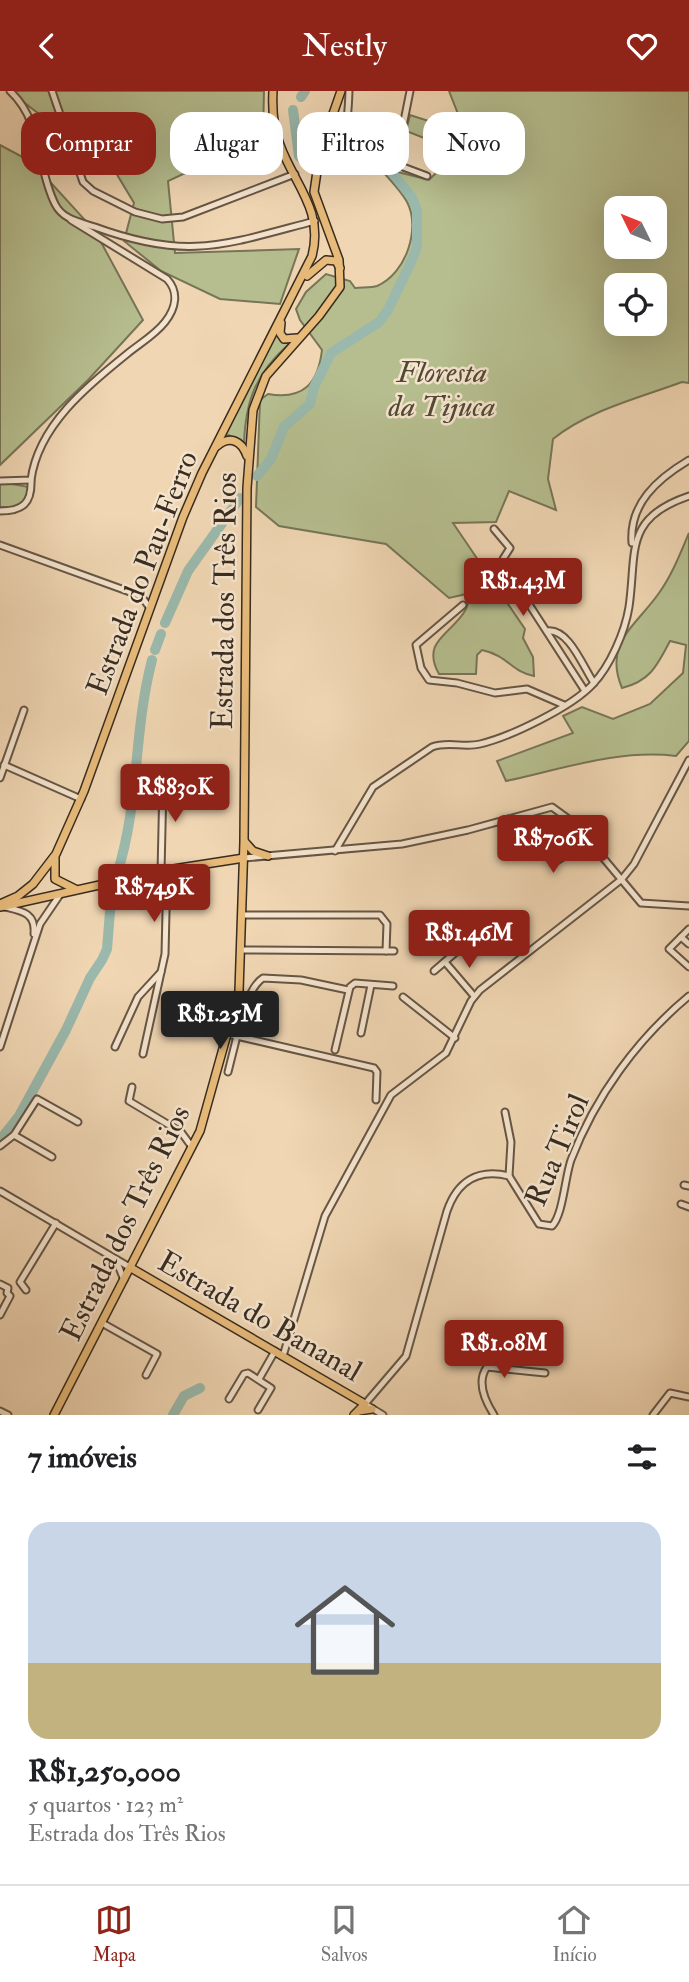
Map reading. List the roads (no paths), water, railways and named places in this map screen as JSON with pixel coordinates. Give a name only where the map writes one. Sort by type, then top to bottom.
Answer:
[{"type":"main road","points":[[273,91],[277,137],[335,246],[341,270]]},
{"type":"main road","points":[[334,112],[341,91]]},
{"type":"main road","points":[[313,203],[316,175]]},
{"type":"main road","name":"Estrada do Pau-Ferro","points":[[2,906],[33,884],[56,854],[81,799],[183,517],[214,449],[298,288],[315,245],[313,203]]},
{"type":"main road","points":[[298,288],[312,270],[326,260],[336,261],[341,270]]},
{"type":"main road","name":"Estrada dos Três Rios","points":[[54,1415],[199,1133],[239,991],[244,858],[248,460],[256,395],[266,376],[335,297],[340,286],[341,270]]},
{"type":"main road","points":[[281,319],[282,336],[291,340],[299,337]]},
{"type":"main road","points":[[214,449],[224,441],[237,441],[244,447],[248,460]]},
{"type":"main road","points":[[230,859],[240,849],[244,840],[253,851],[268,856]]},
{"type":"main road","points":[[56,854],[55,879],[77,889]]},
{"type":"main road","points":[[2,906],[164,871],[244,858]]},
{"type":"main road","points":[[230,859],[238,866],[243,883]]},
{"type":"main road","name":"Estrada do Bananal","points":[[131,1268],[369,1406]]},
{"type":"main road","points":[[346,1393],[353,1404],[354,1414],[369,1406]]},
{"type":"street","points":[[0,511],[20,509],[26,505],[30,499],[36,456],[61,416],[95,381],[162,326],[176,292],[167,279],[71,220],[54,201],[33,123],[10,91]]},
{"type":"street","points":[[52,91],[83,182],[93,191],[144,215],[162,219],[183,217],[295,174]]},
{"type":"street","points":[[347,112],[349,91]]},
{"type":"street","points":[[406,112],[410,91]]},
{"type":"street","points":[[409,169],[427,176]]},
{"type":"street","points":[[71,220],[153,245],[186,248],[225,243],[314,221]]},
{"type":"street","points":[[335,851],[373,787],[432,747],[442,744],[470,746],[491,741],[564,705],[594,683],[614,647],[628,612],[633,550],[631,529],[637,507],[656,486],[689,460]]},
{"type":"street","points":[[0,481],[32,480]]},
{"type":"street","points":[[633,550],[637,535],[651,518],[689,496]]},
{"type":"street","points":[[494,529],[510,548],[503,564],[585,691]]},
{"type":"street","points":[[0,545],[141,596],[150,608]]},
{"type":"street","points":[[141,596],[156,591]]},
{"type":"street","points":[[463,605],[416,645],[421,668],[429,680],[457,683],[495,693],[527,689],[564,705]]},
{"type":"street","points":[[547,631],[554,630],[564,635],[594,683]]},
{"type":"street","points":[[0,778],[24,710]]},
{"type":"street","points":[[283,1356],[325,1216],[391,1095],[446,1053],[474,996],[622,879],[634,864],[689,759]]},
{"type":"street","points":[[4,765],[81,799]]},
{"type":"street","points":[[143,1054],[166,939],[163,783]]},
{"type":"street","points":[[244,858],[335,851],[448,835],[552,807],[561,810],[645,904],[689,906]]},
{"type":"street","points":[[540,828],[550,856],[555,862],[589,841]]},
{"type":"street","points":[[0,1047],[33,943],[45,913],[58,896]]},
{"type":"street","points":[[2,906],[32,918],[35,930],[33,943]]},
{"type":"street","points":[[242,915],[380,915],[387,924],[386,951]]},
{"type":"street","points":[[689,929],[669,950],[689,967]]},
{"type":"street","points":[[681,937],[689,944]]},
{"type":"street","points":[[242,950],[394,951]]},
{"type":"street","points":[[434,971],[456,952]]},
{"type":"street","points":[[445,962],[474,996]]},
{"type":"street","points":[[115,1047],[138,997],[161,972]]},
{"type":"street","points":[[228,1072],[247,1002],[257,983],[263,978],[301,980],[348,990]]},
{"type":"street","points":[[335,1050],[348,990],[355,983],[393,986]]},
{"type":"street","points":[[361,1033],[371,985]]},
{"type":"street","points":[[239,991],[254,992]]},
{"type":"street","name":"Rua Tirol","points":[[369,1406],[405,1356],[447,1211],[456,1189],[480,1174],[509,1176],[538,1224],[548,1227],[555,1223],[572,1157],[603,1097],[639,1044],[689,996]]},
{"type":"street","points":[[403,997],[455,1038]]},
{"type":"street","points":[[228,1034],[238,1034],[374,1068],[377,1072],[376,1100]]},
{"type":"street","points":[[132,1087],[129,1101],[181,1132],[192,1147]]},
{"type":"street","points":[[0,1146],[14,1135],[37,1099],[78,1122]]},
{"type":"street","points":[[505,1112],[511,1142],[509,1176]]},
{"type":"street","points":[[181,1132],[199,1133]]},
{"type":"street","points":[[14,1135],[52,1157]]},
{"type":"street","name":"Estrada do Bananal","points":[[0,1191],[131,1268]]},
{"type":"street","points":[[681,1204],[689,1207]]},
{"type":"street","points":[[26,1290],[20,1282],[56,1223]]},
{"type":"street","name":"Estrada do Bananal","points":[[114,1258],[124,1280]]},
{"type":"street","points":[[0,1284],[8,1288],[6,1293],[10,1296],[0,1315]]},
{"type":"street","points":[[102,1323],[158,1354],[146,1375]]},
{"type":"street","points":[[259,1379],[275,1351]]},
{"type":"street","points":[[494,1415],[483,1389],[482,1379],[487,1367],[545,1373]]},
{"type":"street","points":[[229,1399],[245,1373],[271,1388],[258,1410]]},
{"type":"street","points":[[653,1415],[670,1393],[689,1397]]},
{"type":"street","name":"Estrada do Bananal","points":[[369,1406],[383,1415]]},
{"type":"street","points":[[0,1411],[8,1415]]},
{"type":"waterway","points":[[301,97],[305,91]]},
{"type":"waterway","points":[[293,110],[297,141]]},
{"type":"waterway","points":[[257,476],[271,459],[284,427],[310,404],[314,387],[331,353],[379,322],[388,310],[411,262],[417,247],[417,211],[413,199],[394,175]]},
{"type":"waterway","points":[[165,623],[188,571],[240,498]]},
{"type":"waterway","points":[[155,650],[161,634]]},
{"type":"waterway","points":[[117,874],[130,820],[142,714],[152,660]]},
{"type":"waterway","points":[[0,1140],[19,1116],[107,949],[112,887]]},
{"type":"waterway","points":[[173,1415],[184,1396],[200,1388]]},
{"type":"park label","name":"Floresta da Tijuca","points":[[442,390]]}]
